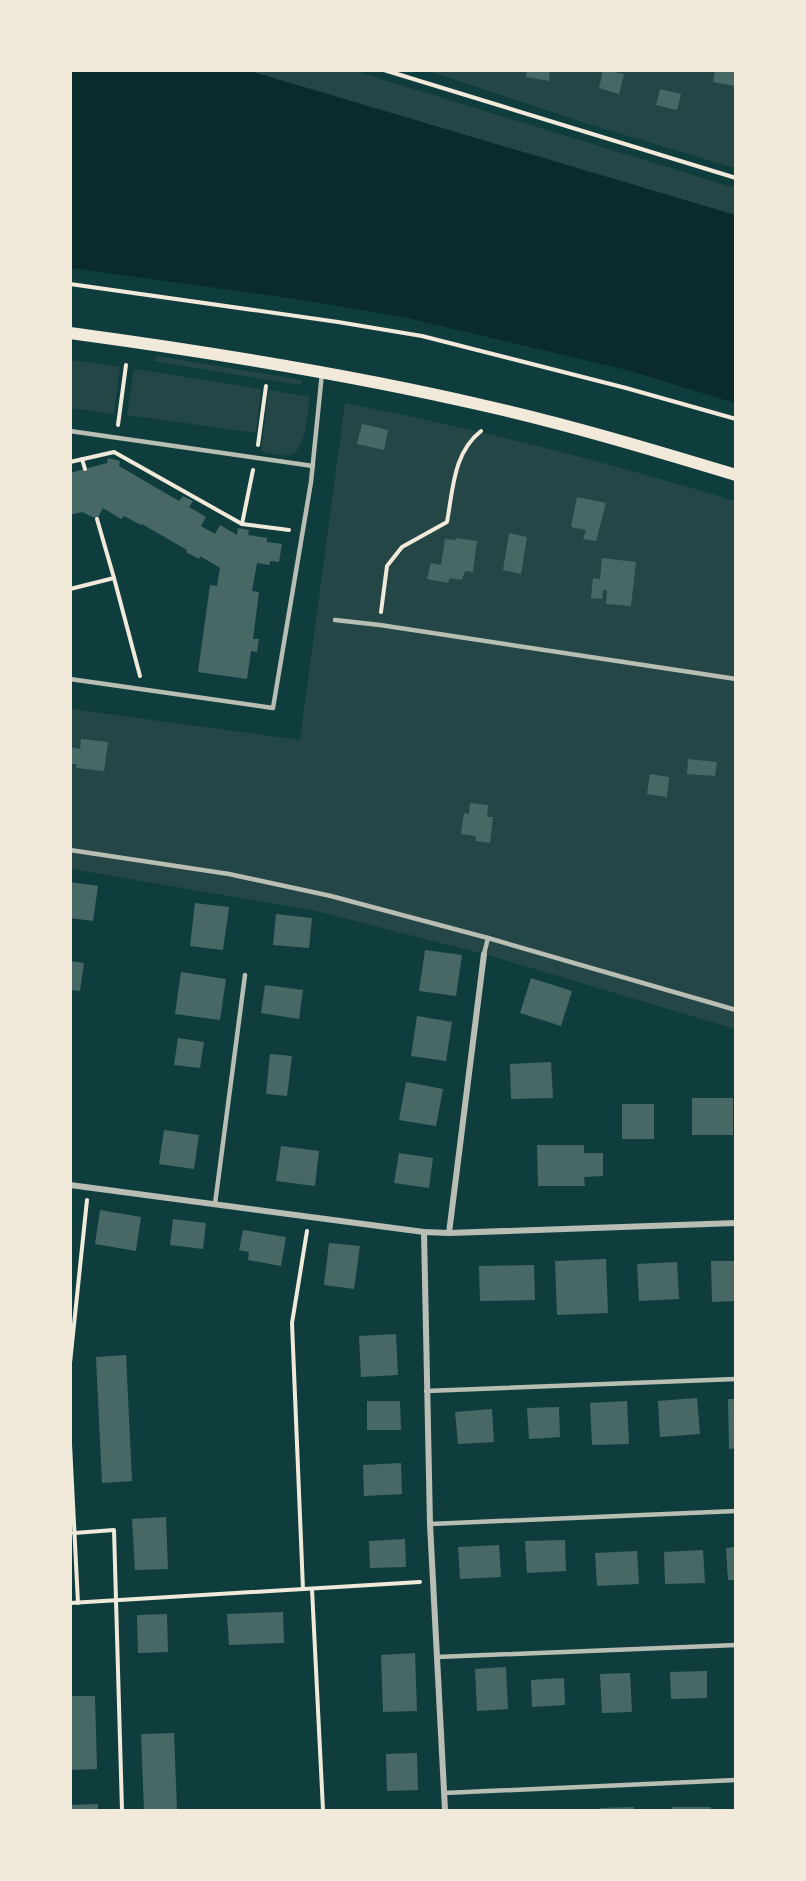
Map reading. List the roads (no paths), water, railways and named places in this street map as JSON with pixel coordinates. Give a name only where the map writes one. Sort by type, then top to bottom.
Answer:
[{"type":"main road","points":[[70,333],[322,372],[486,406],[610,437],[735,475]]},
{"type":"street","points":[[448,1233],[484,954]]},
{"type":"street","points":[[70,1185],[424,1232],[735,1223]]},
{"type":"street","points":[[424,1232],[430,1524],[444,1810]]},
{"type":"lane","points":[[70,679],[273,708],[313,466],[322,372]]},
{"type":"lane","points":[[70,432],[313,466]]},
{"type":"lane","points":[[335,620],[735,679]]},
{"type":"lane","points":[[70,850],[240,876],[331,896],[488,938],[735,1010]]},
{"type":"lane","points":[[484,954],[488,938]]},
{"type":"lane","points":[[215,1204],[245,975]]},
{"type":"lane","points":[[426,1391],[735,1378]]},
{"type":"lane","points":[[430,1524],[735,1511]]},
{"type":"lane","points":[[437,1657],[735,1645]]},
{"type":"lane","points":[[444,1793],[735,1780]]}]
